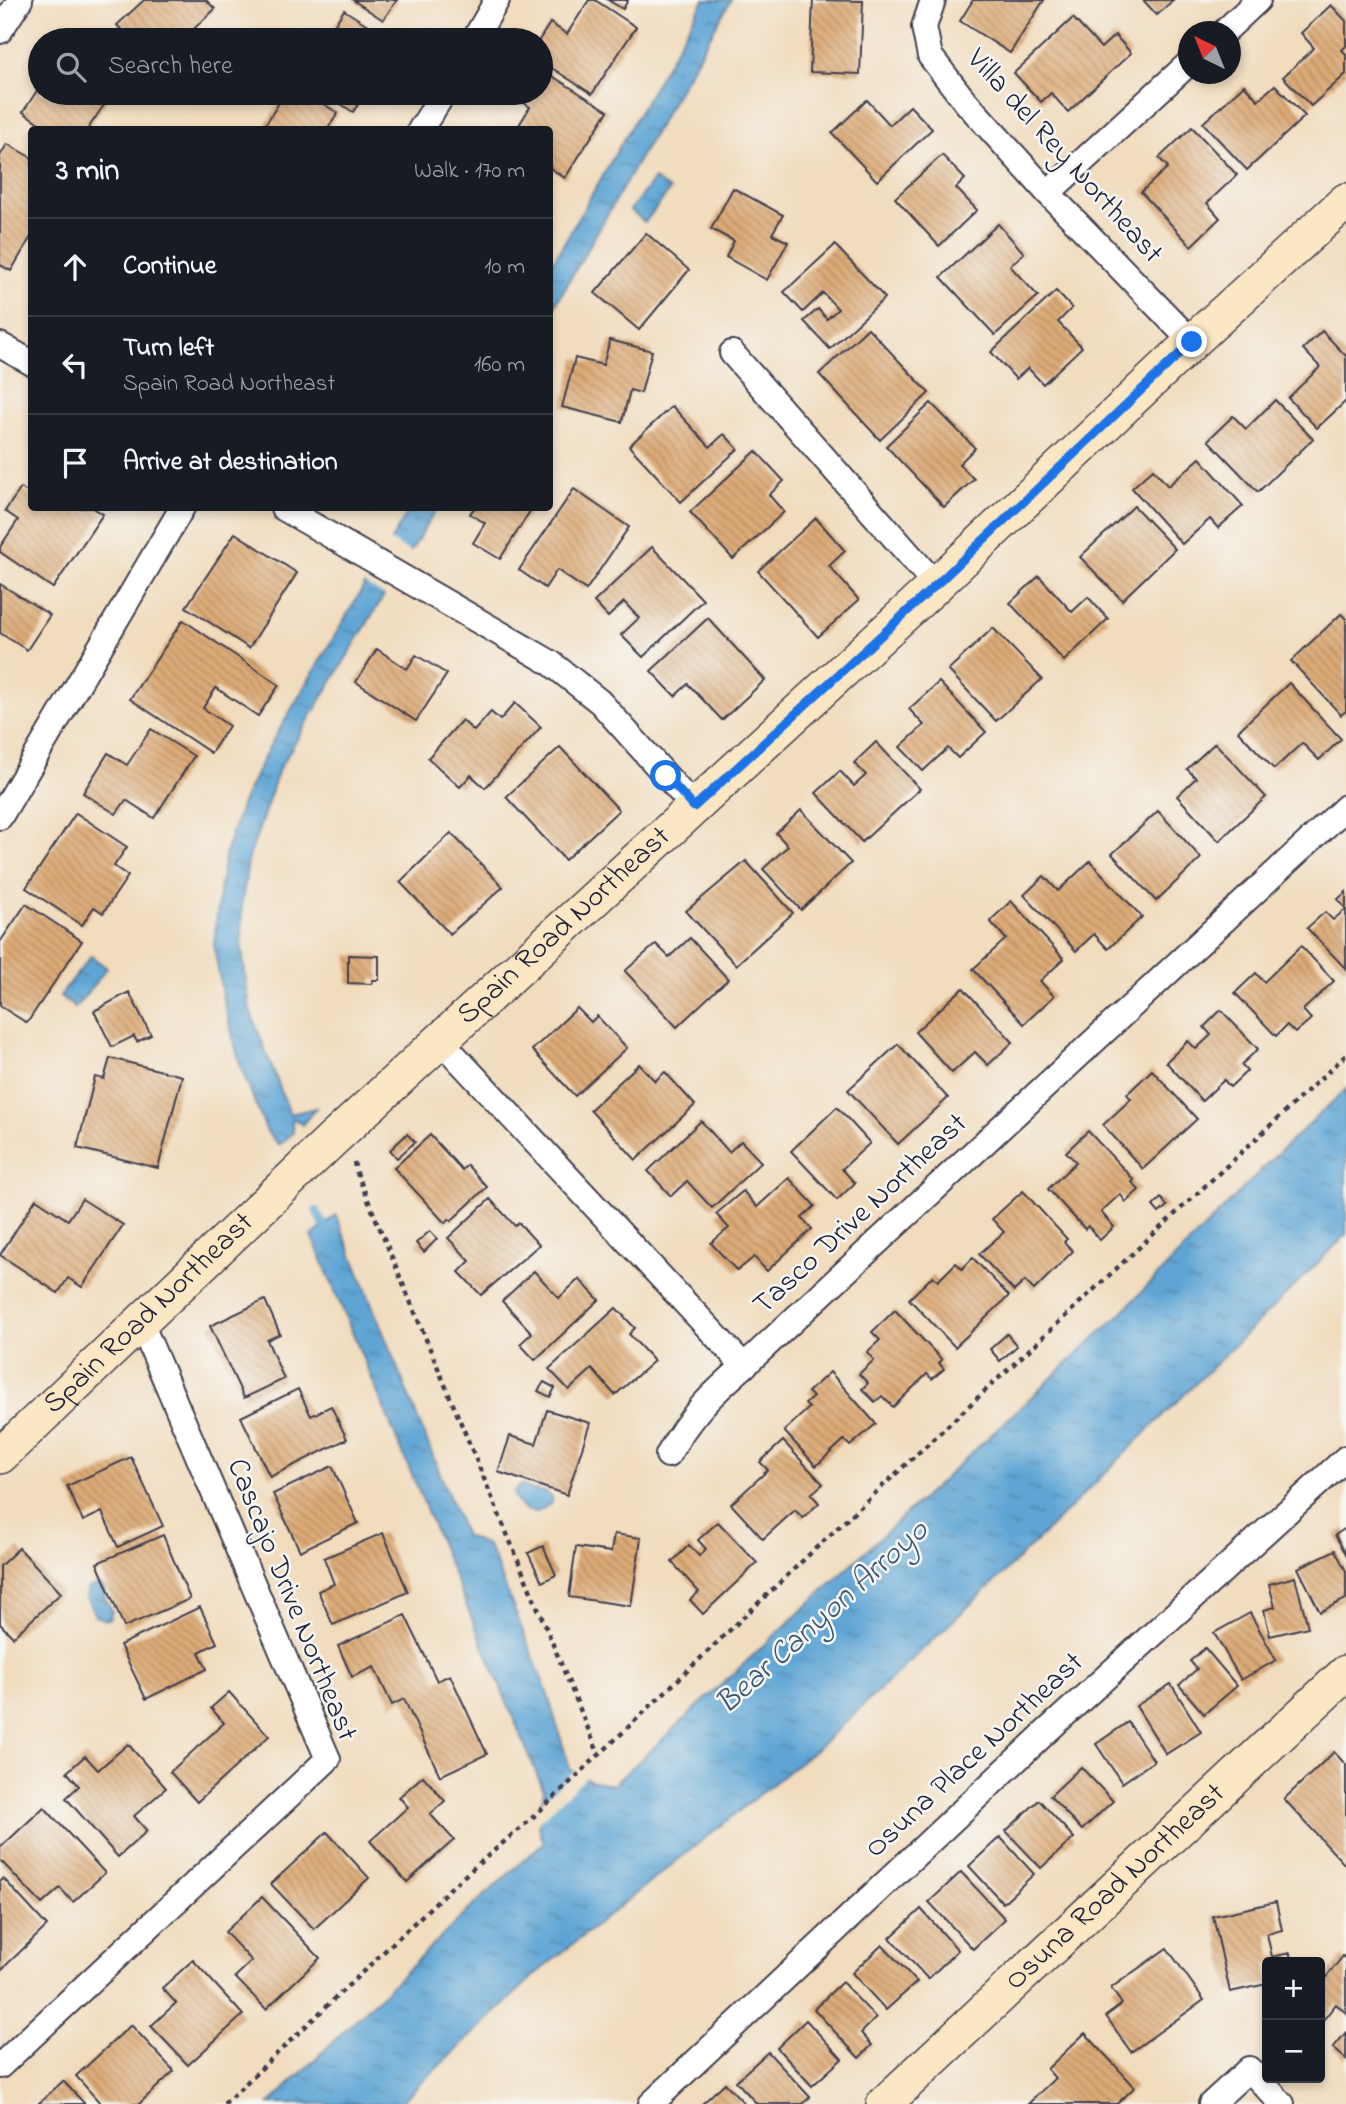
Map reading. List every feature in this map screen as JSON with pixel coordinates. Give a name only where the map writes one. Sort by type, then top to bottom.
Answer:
[{"type":"street","points":[[0,32],[20,0]]},
{"type":"street","points":[[481,28],[497,0]]},
{"type":"street","name":"Villa del Rey Northeast","points":[[933,0],[925,27],[930,56],[964,100],[1048,193],[1192,342]]},
{"type":"street","points":[[1236,21],[1258,0]]},
{"type":"street","points":[[1048,193],[1178,73]]},
{"type":"street","points":[[423,126],[436,105]]},
{"type":"street","name":"Spain Road Northeast","points":[[0,1456],[339,1133],[936,585],[1192,342],[1346,201]]},
{"type":"street","points":[[0,345],[28,361]]},
{"type":"street","points":[[732,354],[936,585]]},
{"type":"street","points":[[0,817],[180,511]]},
{"type":"street","points":[[288,511],[551,663],[600,702],[694,807]]},
{"type":"street","name":"Tasco Drive Northeast","points":[[668,1455],[686,1423],[709,1397],[1346,807]]},
{"type":"street","points":[[441,1041],[744,1366]]},
{"type":"street","name":"Cascajo Drive Northeast","points":[[0,2066],[328,1759],[141,1323]]},
{"type":"street","name":"Osuna Place Northeast","points":[[650,2104],[1048,1730],[1346,1458]]},
{"type":"street","name":"Osuna Road Northeast","points":[[884,2104],[1346,1672]]},
{"type":"street","points":[[1211,2104],[1249,2069],[1282,2104]]},
{"type":"path","points":[[225,2104],[456,1883],[531,1819],[815,1549],[1346,1055]]},
{"type":"path","points":[[339,1133],[599,1755]]},
{"type":"water","points":[[704,0],[731,0],[553,309],[553,262]]},
{"type":"water","points":[[654,179],[670,190],[645,222],[630,210]]},
{"type":"water","points":[[408,511],[435,511],[279,769],[248,861],[242,903],[242,950],[250,1010],[290,1114],[316,1108],[302,1125],[295,1119],[292,1120],[293,1133],[279,1145],[267,1132],[241,1068],[223,999],[214,946],[226,851],[242,803],[268,749]]},
{"type":"water","points":[[91,956],[107,968],[75,1008],[60,996]]},
{"type":"water","name":"Bear Canyon Arroyo","points":[[1346,1089],[1346,1235],[1006,1571],[820,1746],[538,1972],[399,2104],[269,2104],[475,1904],[544,1842],[539,1824],[544,1791],[312,1236],[336,1215],[465,1536],[487,1545],[494,1559],[547,1692],[570,1769],[591,1781],[613,1785],[1118,1316],[1275,1156]]},
{"type":"water","points":[[522,1485],[546,1492],[552,1498],[550,1504],[537,1512],[525,1509],[516,1500],[513,1492]]},
{"type":"water","points":[[99,1585],[104,1588],[105,1599],[112,1610],[110,1618],[105,1620],[95,1616],[86,1596],[88,1588]]},
{"type":"pier","points":[[388,539],[412,553],[387,597],[361,582]]},
{"type":"pier","points":[[576,1769],[588,1775],[537,1823],[535,1818],[538,1805]]},
{"type":"building","points":[[144,0],[206,0],[215,9],[195,28],[120,28],[117,25]]},
{"type":"building","points":[[353,0],[397,0],[383,20]]},
{"type":"building","points":[[589,0],[595,0],[636,27],[592,94],[553,69],[553,28],[547,28],[550,23],[567,34]]},
{"type":"building","points":[[608,0],[628,0],[623,9]]},
{"type":"building","points":[[813,0],[863,1],[860,74],[810,72]]},
{"type":"building","points":[[973,0],[1044,0],[1010,53],[960,21]]},
{"type":"building","points":[[1143,0],[1173,0],[1157,15]]},
{"type":"building","points":[[1331,5],[1346,21],[1346,46],[1342,50],[1346,54],[1346,74],[1311,106],[1283,77],[1314,48],[1301,33]]},
{"type":"building","points":[[344,10],[372,28],[333,28]]},
{"type":"building","points":[[1073,18],[1101,48],[1115,35],[1131,53],[1068,112],[1051,93],[1041,102],[1014,73]]},
{"type":"building","points":[[553,77],[608,111],[565,178],[553,170],[553,126],[518,126],[530,107],[527,105],[553,105]]},
{"type":"building","points":[[1244,85],[1258,100],[1275,85],[1305,116],[1247,170],[1203,123]]},
{"type":"building","points":[[867,100],[890,125],[910,106],[932,129],[877,181],[832,133]]},
{"type":"building","points":[[28,104],[104,105],[90,126],[43,126],[23,112]]},
{"type":"building","points":[[278,105],[325,105],[338,113],[330,126],[264,126]]},
{"type":"building","points":[[342,105],[358,105],[353,112]]},
{"type":"building","points":[[1192,127],[1237,175],[1207,203],[1220,218],[1191,246],[1141,192],[1168,167],[1159,158]]},
{"type":"building","points":[[7,144],[28,156],[28,242],[11,271],[0,265],[0,156]]},
{"type":"building","points":[[942,155],[965,179],[956,188],[977,210],[939,246],[895,198]]},
{"type":"building","points":[[733,188],[783,215],[772,234],[788,242],[767,280],[726,257],[734,241],[711,229]]},
{"type":"building","points":[[998,224],[1024,253],[1010,266],[1038,296],[995,335],[941,277]]},
{"type":"building","points":[[646,233],[689,270],[639,330],[595,293]]},
{"type":"building","points":[[835,245],[885,298],[830,349],[804,321],[818,309],[827,319],[838,309],[823,293],[803,312],[784,292]]},
{"type":"building","points":[[1056,291],[1072,308],[1058,322],[1082,347],[1043,384],[1028,368],[1016,379],[991,352]]},
{"type":"building","points":[[868,328],[929,393],[880,440],[819,374]]},
{"type":"building","points":[[1322,331],[1346,356],[1346,401],[1317,428],[1288,398],[1320,367],[1303,349]]},
{"type":"building","points":[[610,340],[652,351],[641,393],[630,390],[622,422],[562,407],[575,358],[603,365]]},
{"type":"building","points":[[1275,400],[1313,439],[1258,492],[1208,440],[1233,416],[1246,429]]},
{"type":"building","points":[[931,403],[975,448],[959,464],[974,479],[944,507],[886,446]]},
{"type":"building","points":[[672,406],[710,447],[724,434],[738,449],[681,502],[629,446]]},
{"type":"building","points":[[756,451],[784,481],[769,495],[784,512],[733,559],[690,512]]},
{"type":"building","points":[[1200,458],[1243,506],[1218,528],[1210,519],[1182,544],[1132,488],[1153,469],[1168,486]]},
{"type":"building","points":[[21,488],[28,492],[28,511],[98,511],[103,514],[53,588],[0,552],[0,547],[18,520],[5,511]]},
{"type":"building","points":[[574,489],[629,527],[586,590],[557,570],[545,588],[519,570]]},
{"type":"building","points":[[1134,506],[1175,549],[1122,600],[1080,557]]},
{"type":"building","points":[[472,511],[530,511],[500,559],[473,543],[485,523],[470,514]]},
{"type":"building","points":[[816,518],[845,551],[829,566],[859,600],[818,637],[758,571]]},
{"type":"building","points":[[235,533],[297,573],[249,648],[186,607]]},
{"type":"building","points":[[652,547],[703,600],[643,657],[621,635],[639,618],[624,602],[608,617],[594,602]]},
{"type":"building","points":[[1039,576],[1072,612],[1088,597],[1108,619],[1064,661],[1010,603]]},
{"type":"building","points":[[0,584],[50,615],[27,650],[0,633]]},
{"type":"building","points":[[1341,614],[1346,619],[1346,711],[1341,715],[1291,661]]},
{"type":"building","points":[[708,618],[765,680],[722,720],[688,684],[675,696],[651,671]]},
{"type":"building","points":[[183,620],[279,685],[258,716],[216,688],[203,708],[229,726],[211,753],[130,699]]},
{"type":"building","points":[[993,628],[1042,679],[996,721],[948,670]]},
{"type":"building","points":[[377,649],[407,669],[416,655],[447,674],[416,721],[356,682]]},
{"type":"building","points":[[939,682],[986,732],[958,758],[948,748],[923,771],[900,747],[924,725],[909,709]]},
{"type":"building","points":[[1289,683],[1341,739],[1319,760],[1302,743],[1274,769],[1238,731]]},
{"type":"building","points":[[515,703],[541,727],[485,788],[471,775],[460,787],[428,758],[462,720],[474,731],[491,712],[500,720]]},
{"type":"building","points":[[151,729],[194,756],[154,818],[126,800],[116,814],[83,793],[108,753],[127,765]]},
{"type":"building","points":[[876,742],[920,789],[862,842],[816,793],[840,771],[854,786],[866,775],[854,763]]},
{"type":"building","points":[[1215,743],[1266,797],[1219,841],[1177,796],[1196,778],[1187,769]]},
{"type":"building","points":[[560,747],[619,810],[565,860],[506,797]]},
{"type":"building","points":[[801,810],[851,863],[801,910],[763,869],[788,846],[776,833]]},
{"type":"building","points":[[1158,811],[1201,858],[1156,901],[1112,854]]},
{"type":"building","points":[[76,813],[127,847],[114,866],[128,876],[103,913],[94,907],[82,925],[26,888]]},
{"type":"building","points":[[451,833],[503,887],[450,934],[400,882]]},
{"type":"building","points":[[746,861],[793,913],[736,965],[686,911]]},
{"type":"building","points":[[1090,861],[1142,917],[1108,949],[1094,934],[1076,951],[1024,895],[1044,876],[1058,891]]},
{"type":"building","points":[[1346,892],[1346,909],[1338,899]]},
{"type":"building","points":[[1011,901],[1064,959],[1040,981],[1054,996],[1024,1024],[973,969],[1006,939],[990,921]]},
{"type":"building","points":[[26,904],[82,941],[27,1023],[0,1006],[0,942]]},
{"type":"building","points":[[1346,909],[1346,969],[1307,928],[1325,912],[1333,920]]},
{"type":"building","points":[[690,938],[728,979],[677,1027],[625,971],[656,944],[669,957]]},
{"type":"building","points":[[1301,946],[1334,981],[1303,1010],[1311,1019],[1295,1033],[1287,1025],[1276,1036],[1235,993],[1256,973],[1264,982]]},
{"type":"building","points":[[348,955],[379,956],[379,980],[372,980],[372,984],[348,983]]},
{"type":"building","points":[[963,988],[1013,1042],[988,1065],[975,1052],[952,1073],[915,1032]]},
{"type":"building","points":[[129,992],[151,1035],[137,1042],[134,1036],[112,1047],[94,1011]]},
{"type":"building","points":[[577,1008],[591,1022],[597,1016],[627,1048],[575,1096],[532,1050]]},
{"type":"building","points":[[1221,1010],[1258,1049],[1241,1065],[1247,1071],[1230,1087],[1224,1080],[1202,1101],[1166,1062],[1188,1041],[1196,1049],[1211,1035],[1204,1027]]},
{"type":"building","points":[[898,1044],[948,1098],[898,1144],[848,1090]]},
{"type":"building","points":[[110,1058],[182,1076],[158,1168],[77,1148],[95,1077],[104,1079]]},
{"type":"building","points":[[639,1064],[655,1081],[665,1072],[695,1105],[636,1160],[590,1110]]},
{"type":"building","points":[[1152,1070],[1197,1119],[1143,1169],[1103,1125],[1131,1099],[1127,1094]]},
{"type":"building","points":[[837,1107],[870,1143],[842,1169],[855,1183],[837,1200],[791,1151]]},
{"type":"building","points":[[701,1121],[729,1152],[741,1141],[761,1162],[712,1208],[687,1181],[671,1196],[648,1171]]},
{"type":"building","points":[[1088,1131],[1134,1180],[1132,1182],[1139,1190],[1126,1202],[1120,1194],[1101,1212],[1114,1227],[1100,1240],[1088,1226],[1085,1229],[1048,1189],[1076,1162],[1066,1152]]},
{"type":"building","points":[[407,1134],[415,1142],[397,1158],[390,1150]]},
{"type":"building","points":[[430,1135],[462,1170],[467,1165],[487,1187],[451,1221],[449,1219],[445,1223],[394,1168]]},
{"type":"building","points":[[789,1178],[815,1206],[802,1218],[812,1229],[767,1271],[754,1257],[737,1271],[711,1243],[729,1228],[716,1214],[743,1191],[757,1207]]},
{"type":"building","points":[[1023,1191],[1067,1239],[1064,1242],[1073,1251],[1034,1290],[1025,1281],[1014,1291],[979,1254],[1004,1232],[992,1219]]},
{"type":"building","points":[[1161,1198],[1167,1206],[1159,1213],[1153,1206]]},
{"type":"building","points":[[36,1199],[68,1220],[82,1199],[123,1225],[82,1287],[68,1278],[58,1293],[0,1255]]},
{"type":"building","points":[[490,1199],[515,1226],[519,1223],[539,1245],[481,1295],[459,1272],[470,1261],[448,1238]]},
{"type":"building","points":[[430,1231],[437,1239],[424,1252],[416,1243]]},
{"type":"building","points":[[973,1258],[1009,1296],[955,1347],[909,1299],[933,1276],[938,1281],[956,1263],[962,1269]]},
{"type":"building","points":[[534,1271],[559,1298],[579,1279],[599,1300],[535,1360],[520,1344],[532,1333],[502,1301]]},
{"type":"building","points":[[265,1300],[280,1334],[267,1340],[284,1379],[244,1398],[210,1326]]},
{"type":"building","points":[[616,1308],[635,1328],[629,1334],[654,1361],[615,1395],[592,1369],[569,1390],[549,1369]]},
{"type":"building","points":[[895,1310],[942,1360],[939,1363],[944,1369],[932,1379],[927,1374],[893,1407],[882,1396],[875,1402],[862,1389],[868,1383],[859,1374],[874,1360],[867,1352],[880,1340],[872,1332]]},
{"type":"building","points":[[1007,1334],[1017,1346],[1000,1361],[990,1349]]},
{"type":"building","points":[[830,1372],[876,1424],[850,1446],[844,1440],[816,1466],[784,1431],[809,1408],[805,1404],[813,1397],[808,1392]]},
{"type":"building","points":[[544,1382],[555,1388],[550,1397],[538,1391]]},
{"type":"building","points":[[298,1389],[311,1416],[331,1406],[347,1439],[270,1477],[241,1417]]},
{"type":"building","points":[[547,1410],[590,1423],[567,1495],[498,1472],[510,1436],[536,1444]]},
{"type":"building","points":[[783,1441],[823,1484],[811,1494],[819,1503],[803,1518],[795,1510],[763,1539],[731,1504],[768,1470],[760,1462]]},
{"type":"building","points":[[131,1457],[163,1526],[118,1547],[102,1512],[83,1521],[67,1486]]},
{"type":"building","points":[[332,1466],[358,1523],[300,1551],[273,1494]]},
{"type":"building","points":[[718,1522],[757,1563],[703,1614],[690,1600],[699,1592],[672,1562],[689,1545],[699,1556],[706,1549],[698,1540]]},
{"type":"building","points":[[1346,1528],[1346,1554],[1335,1535]]},
{"type":"building","points":[[383,1533],[408,1592],[333,1625],[318,1591],[334,1584],[324,1558]]},
{"type":"building","points":[[614,1534],[641,1538],[631,1606],[569,1597],[576,1547],[611,1552]]},
{"type":"building","points":[[163,1535],[190,1599],[124,1627],[97,1563]]},
{"type":"building","points":[[543,1546],[556,1575],[542,1582],[528,1553]]},
{"type":"building","points":[[19,1548],[61,1593],[13,1637],[0,1624],[0,1566]]},
{"type":"building","points":[[1335,1550],[1346,1571],[1346,1599],[1320,1612],[1298,1568]]},
{"type":"building","points":[[1295,1577],[1308,1627],[1270,1636],[1264,1610],[1275,1607],[1269,1584]]},
{"type":"building","points":[[200,1607],[217,1643],[199,1652],[207,1669],[146,1699],[120,1645]]},
{"type":"building","points":[[1250,1613],[1276,1660],[1241,1680],[1214,1633]]},
{"type":"building","points":[[405,1615],[437,1681],[450,1675],[487,1754],[440,1776],[404,1699],[392,1705],[374,1667],[352,1677],[338,1646]]},
{"type":"building","points":[[1205,1648],[1237,1686],[1204,1714],[1179,1685],[1197,1669],[1190,1661]]},
{"type":"building","points":[[1171,1684],[1201,1732],[1166,1754],[1136,1706]]},
{"type":"building","points":[[229,1692],[269,1736],[197,1802],[170,1772],[224,1723],[211,1708]]},
{"type":"building","points":[[1128,1722],[1154,1761],[1122,1783],[1096,1744]]},
{"type":"building","points":[[128,1744],[166,1788],[134,1816],[147,1831],[118,1857],[66,1798],[79,1786],[67,1772],[85,1756],[98,1770]]},
{"type":"building","points":[[1334,1752],[1346,1765],[1346,1866],[1284,1799]]},
{"type":"building","points":[[1081,1767],[1113,1801],[1082,1830],[1050,1796]]},
{"type":"building","points":[[423,1776],[445,1801],[430,1814],[454,1840],[407,1882],[370,1841],[408,1807],[399,1797]]},
{"type":"building","points":[[1039,1800],[1074,1838],[1041,1868],[1006,1831]]},
{"type":"building","points":[[44,1807],[105,1873],[73,1902],[60,1888],[42,1904],[0,1860],[0,1848]]},
{"type":"building","points":[[327,1832],[369,1878],[314,1929],[271,1884]]},
{"type":"building","points":[[1000,1837],[1034,1874],[1003,1903],[969,1866]]},
{"type":"building","points":[[961,1872],[1005,1919],[973,1949],[929,1902]]},
{"type":"building","points":[[3,1878],[47,1926],[0,1971],[0,1881]]},
{"type":"building","points":[[262,1897],[320,1958],[266,2009],[235,1977],[252,1961],[225,1932]]},
{"type":"building","points":[[1276,1902],[1282,1930],[1267,1934],[1272,1957],[1262,1957],[1262,1985],[1230,1992],[1213,1916]]},
{"type":"building","points":[[921,1909],[958,1950],[928,1979],[890,1938]]},
{"type":"building","points":[[882,1945],[917,1982],[886,2010],[852,1973]]},
{"type":"building","points":[[1167,1948],[1204,2000],[1131,2052],[1106,2016],[1122,2004],[1111,1988]]},
{"type":"building","points":[[1290,1953],[1290,1957],[1272,1957]]},
{"type":"building","points":[[1343,1956],[1346,1959],[1346,2013],[1336,2004],[1325,2018],[1325,1979]]},
{"type":"building","points":[[193,1960],[243,2015],[188,2065],[151,2026],[176,2003],[162,1988]]},
{"type":"building","points":[[842,1982],[876,2018],[861,2033],[872,2045],[859,2058],[814,2009]]},
{"type":"building","points":[[806,2020],[842,2059],[812,2086],[777,2048]]},
{"type":"building","points":[[131,2025],[174,2071],[139,2104],[101,2104],[76,2076]]},
{"type":"building","points":[[1346,2032],[1346,2059],[1333,2048]]},
{"type":"building","points":[[1085,2033],[1135,2087],[1117,2104],[1028,2104],[1055,2078],[1047,2069]]},
{"type":"building","points":[[768,2052],[810,2097],[803,2104],[757,2104],[736,2081]]},
{"type":"building","points":[[63,2081],[85,2104],[38,2104]]},
{"type":"building","points":[[725,2083],[745,2104],[702,2104]]},
{"type":"waterway","points":[[316,1211],[328,1233]]},
{"type":"route","points":[[666,776],[694,807],[936,585],[1192,342]]}]
